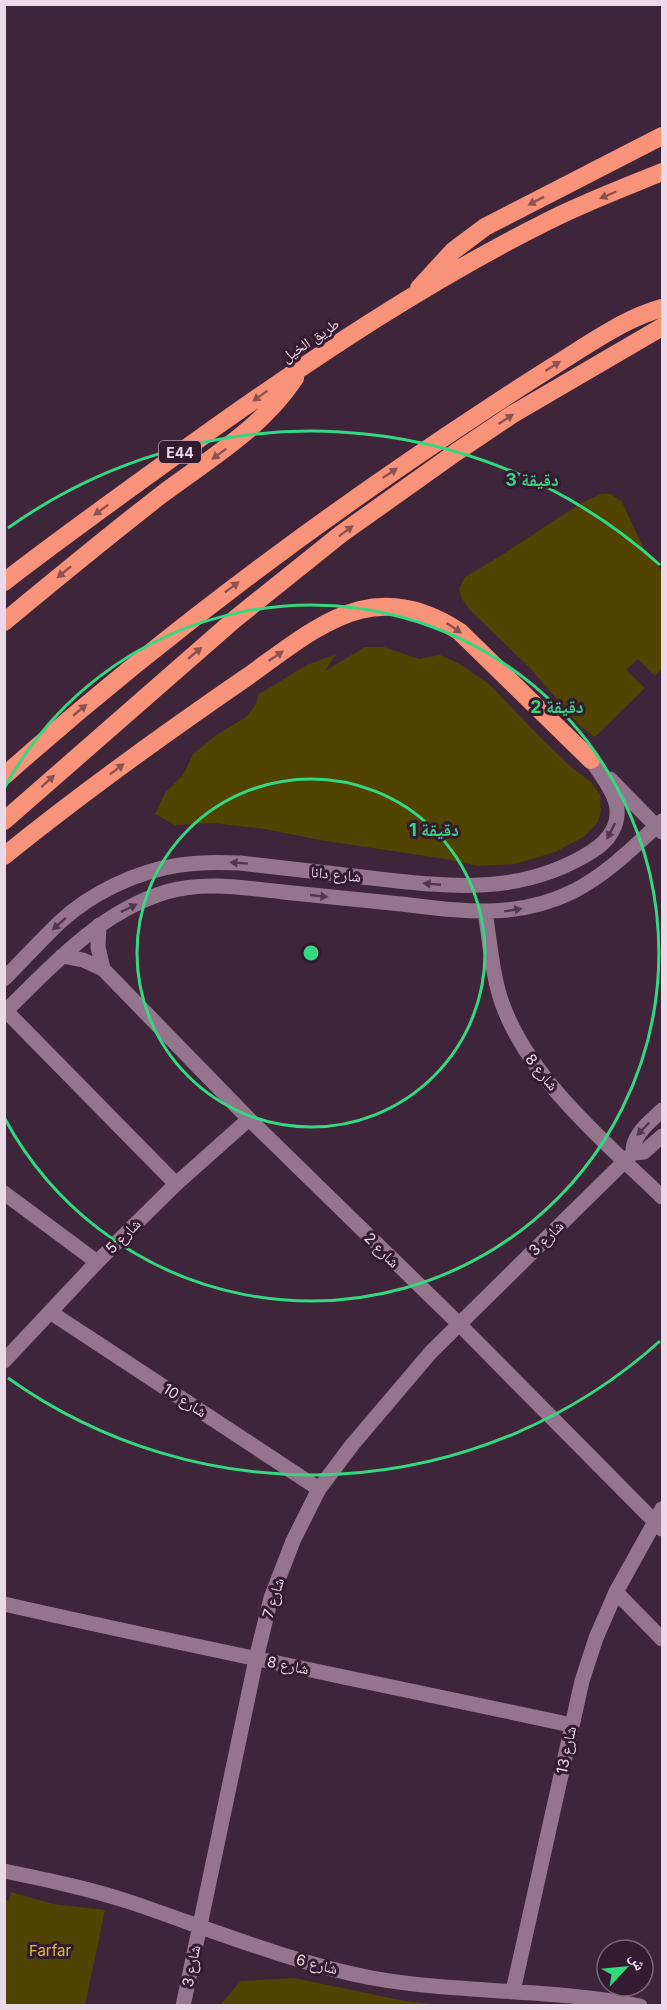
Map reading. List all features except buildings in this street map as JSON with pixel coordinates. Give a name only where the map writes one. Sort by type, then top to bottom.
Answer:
[{"type":"highway","points":[[412,297],[445,258],[485,227],[663,136]]},
{"type":"highway","name":"طريق الخيل","points":[[4,582],[174,456],[302,367],[412,297],[546,222],[663,172]]},
{"type":"highway","points":[[4,776],[161,643],[336,511],[617,326],[663,308]]},
{"type":"highway","points":[[4,820],[235,618],[341,534],[513,414],[663,327]]},
{"type":"highway","points":[[4,622],[108,536],[237,441],[279,399],[302,367]]},
{"type":"highway","points":[[4,856],[100,782],[233,686],[322,625],[363,609],[392,607],[421,612],[435,617],[460,632],[591,760]]},
{"type":"street","points":[[591,760],[660,826]]},
{"type":"street","name":"شارع دانا","points":[[4,979],[61,921],[87,901],[126,881],[179,865],[212,862],[240,863],[457,886],[509,883],[556,870],[599,847],[614,827],[616,802],[591,760]]},
{"type":"street","name":"شارع دانا","points":[[5,1012],[62,956],[99,925],[131,906],[183,888],[210,886],[485,912],[522,909],[574,890],[606,870],[660,826]]},
{"type":"street","name":"شارع 8","points":[[485,912],[497,986],[521,1045],[551,1085],[629,1157],[663,1197]]},
{"type":"street","points":[[99,925],[98,947],[103,969]]},
{"type":"street","name":"شارع 2","points":[[62,956],[83,960],[103,969],[249,1119],[660,1520]]},
{"type":"street","points":[[5,1012],[176,1184]]},
{"type":"street","name":"شارع 3","points":[[629,1157],[637,1136],[663,1110]]},
{"type":"street","name":"شارع 5","points":[[4,1361],[176,1184],[249,1119]]},
{"type":"street","name":"شارع 3","points":[[459,1324],[629,1157],[644,1152],[663,1136]]},
{"type":"street","points":[[4,1193],[98,1262]]},
{"type":"street","name":"شارع 10","points":[[50,1312],[320,1489]]},
{"type":"street","name":"شارع 7","points":[[199,1926],[256,1659],[271,1598],[293,1541],[320,1489],[385,1405],[459,1324]]},
{"type":"street","name":"شارع 13","points":[[513,1991],[571,1725],[592,1648],[616,1592],[660,1520]]},
{"type":"street","points":[[616,1592],[663,1639]]},
{"type":"street","name":"شارع 8","points":[[4,1604],[176,1643],[571,1725]]},
{"type":"street","name":"شارع 6","points":[[4,1871],[130,1902],[308,1963],[372,1977],[439,1988],[573,1995],[640,2006]]},
{"type":"street","name":"شارع 3","points":[[183,2006],[199,1926]]},
{"type":"green space","points":[[602,494],[611,494],[622,502],[643,547],[662,571],[662,668],[655,676],[638,659],[626,670],[645,688],[595,737],[581,727],[530,668],[470,610],[462,599],[459,589],[465,577],[583,502]]},
{"type":"green space","points":[[365,647],[384,647],[419,659],[440,655],[460,664],[489,684],[571,767],[591,782],[600,794],[601,810],[598,822],[585,836],[555,852],[515,864],[478,866],[265,829],[213,823],[175,825],[155,814],[165,793],[183,775],[193,754],[218,734],[246,717],[256,704],[259,694],[307,665],[336,654],[325,671]]},
{"type":"green space","name":"Farfar","points":[[11,1892],[53,1904],[105,1910],[85,2005],[5,2005],[5,1900],[9,1901]]},
{"type":"green space","points":[[294,1978],[405,2001],[444,2005],[220,2005],[241,1981]]}]
